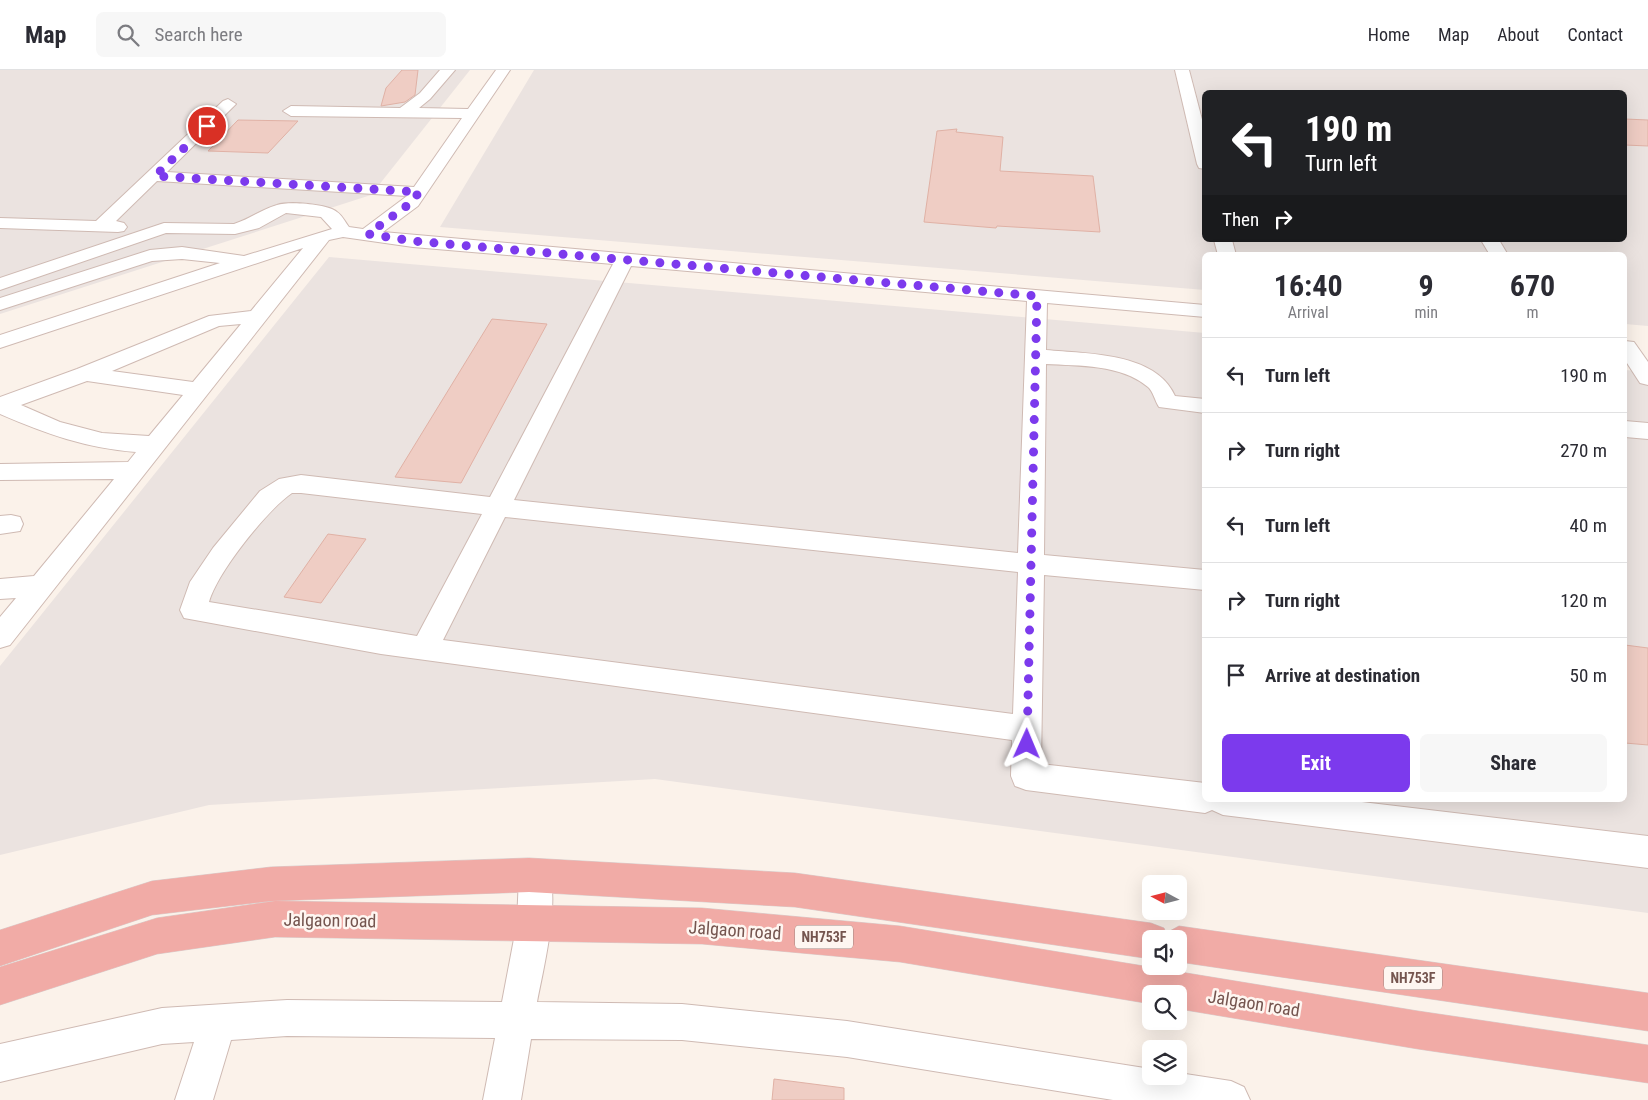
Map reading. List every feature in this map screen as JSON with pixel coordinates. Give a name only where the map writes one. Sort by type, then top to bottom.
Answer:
[{"type":"highway","points":[[0,948],[152,898],[271,884],[535,876],[795,890],[1142,939]]},
{"type":"highway","name":"Jalgaon road","points":[[0,986],[157,936],[275,919],[702,926],[900,944],[1418,1030],[1648,1064]]},
{"type":"highway","name":"NH753F","points":[[1187,945],[1648,1012]]},
{"type":"street","points":[[404,113],[425,96],[448,70]]},
{"type":"street","points":[[368,234],[412,202],[503,70]]},
{"type":"street","points":[[1182,70],[1202,152]]},
{"type":"street","points":[[102,226],[228,104]]},
{"type":"street","points":[[291,111],[472,114]]},
{"type":"street","points":[[155,176],[419,192]]},
{"type":"street","points":[[0,222],[234,229],[253,224],[288,208],[325,212],[332,216],[333,234],[258,317],[0,636]]},
{"type":"street","points":[[0,284],[164,228]]},
{"type":"street","points":[[0,342],[333,234],[368,234],[413,241],[1202,311]]},
{"type":"street","points":[[0,239],[114,246]]},
{"type":"street","points":[[0,304],[150,256],[182,253],[246,261]]},
{"type":"street","points":[[425,648],[625,260]]},
{"type":"street","points":[[0,405],[85,374],[216,320],[258,317]]},
{"type":"street","points":[[1634,348],[1648,378]]},
{"type":"street","points":[[1036,356],[1103,363],[1134,371],[1157,383],[1167,402],[1202,406]]},
{"type":"street","points":[[85,374],[200,390]]},
{"type":"street","points":[[0,405],[53,428],[102,441],[156,445]]},
{"type":"street","points":[[1627,429],[1648,431]]},
{"type":"street","points":[[0,472],[135,470]]},
{"type":"street","points":[[1202,580],[1031,564],[498,508],[301,484],[287,485],[269,497],[222,555],[199,589],[193,610],[425,648],[1027,729],[1026,776],[1202,798]]},
{"type":"street","points":[[0,589],[42,586]]},
{"type":"street","points":[[1239,802],[1648,852]]},
{"type":"street","points":[[502,1100],[534,923],[535,876]]},
{"type":"street","points":[[0,1064],[162,1026],[287,1018],[682,1022],[847,1039],[1231,1100]]},
{"type":"street","points":[[194,1100],[218,1023]]},
{"type":"lane","points":[[1027,729],[1037,296]]},
{"type":"shaded area","points":[[0,70],[470,70],[371,195],[0,314]]},
{"type":"shaded area","points":[[534,70],[1648,70],[1648,326],[1627,324],[1627,252],[1202,252],[1202,290],[440,227]]},
{"type":"shaded area","points":[[329,257],[1202,333],[1202,802],[1627,802],[1627,370],[1648,372],[1648,913],[655,779],[209,805],[0,855],[0,666]]},
{"type":"building","points":[[402,70],[418,70],[415,95],[405,102],[381,106],[386,88]]},
{"type":"building","points":[[1627,119],[1648,120],[1648,146],[1627,145]]},
{"type":"building","points":[[238,120],[298,121],[268,153],[208,151]]},
{"type":"building","points":[[957,129],[956,132],[1003,137],[1000,171],[1093,176],[1100,232],[997,226],[996,228],[924,222],[937,131]]},
{"type":"building","points":[[492,319],[547,324],[461,483],[395,477]]},
{"type":"building","points":[[328,534],[366,539],[321,603],[284,597]]},
{"type":"building","points":[[1627,645],[1648,648],[1648,745],[1627,743]]},
{"type":"building","points":[[774,1079],[844,1088],[844,1100],[772,1100]]},
{"type":"route","points":[[207,126],[155,176],[419,192],[412,202],[368,234],[413,241],[1037,296],[1027,744]]}]
